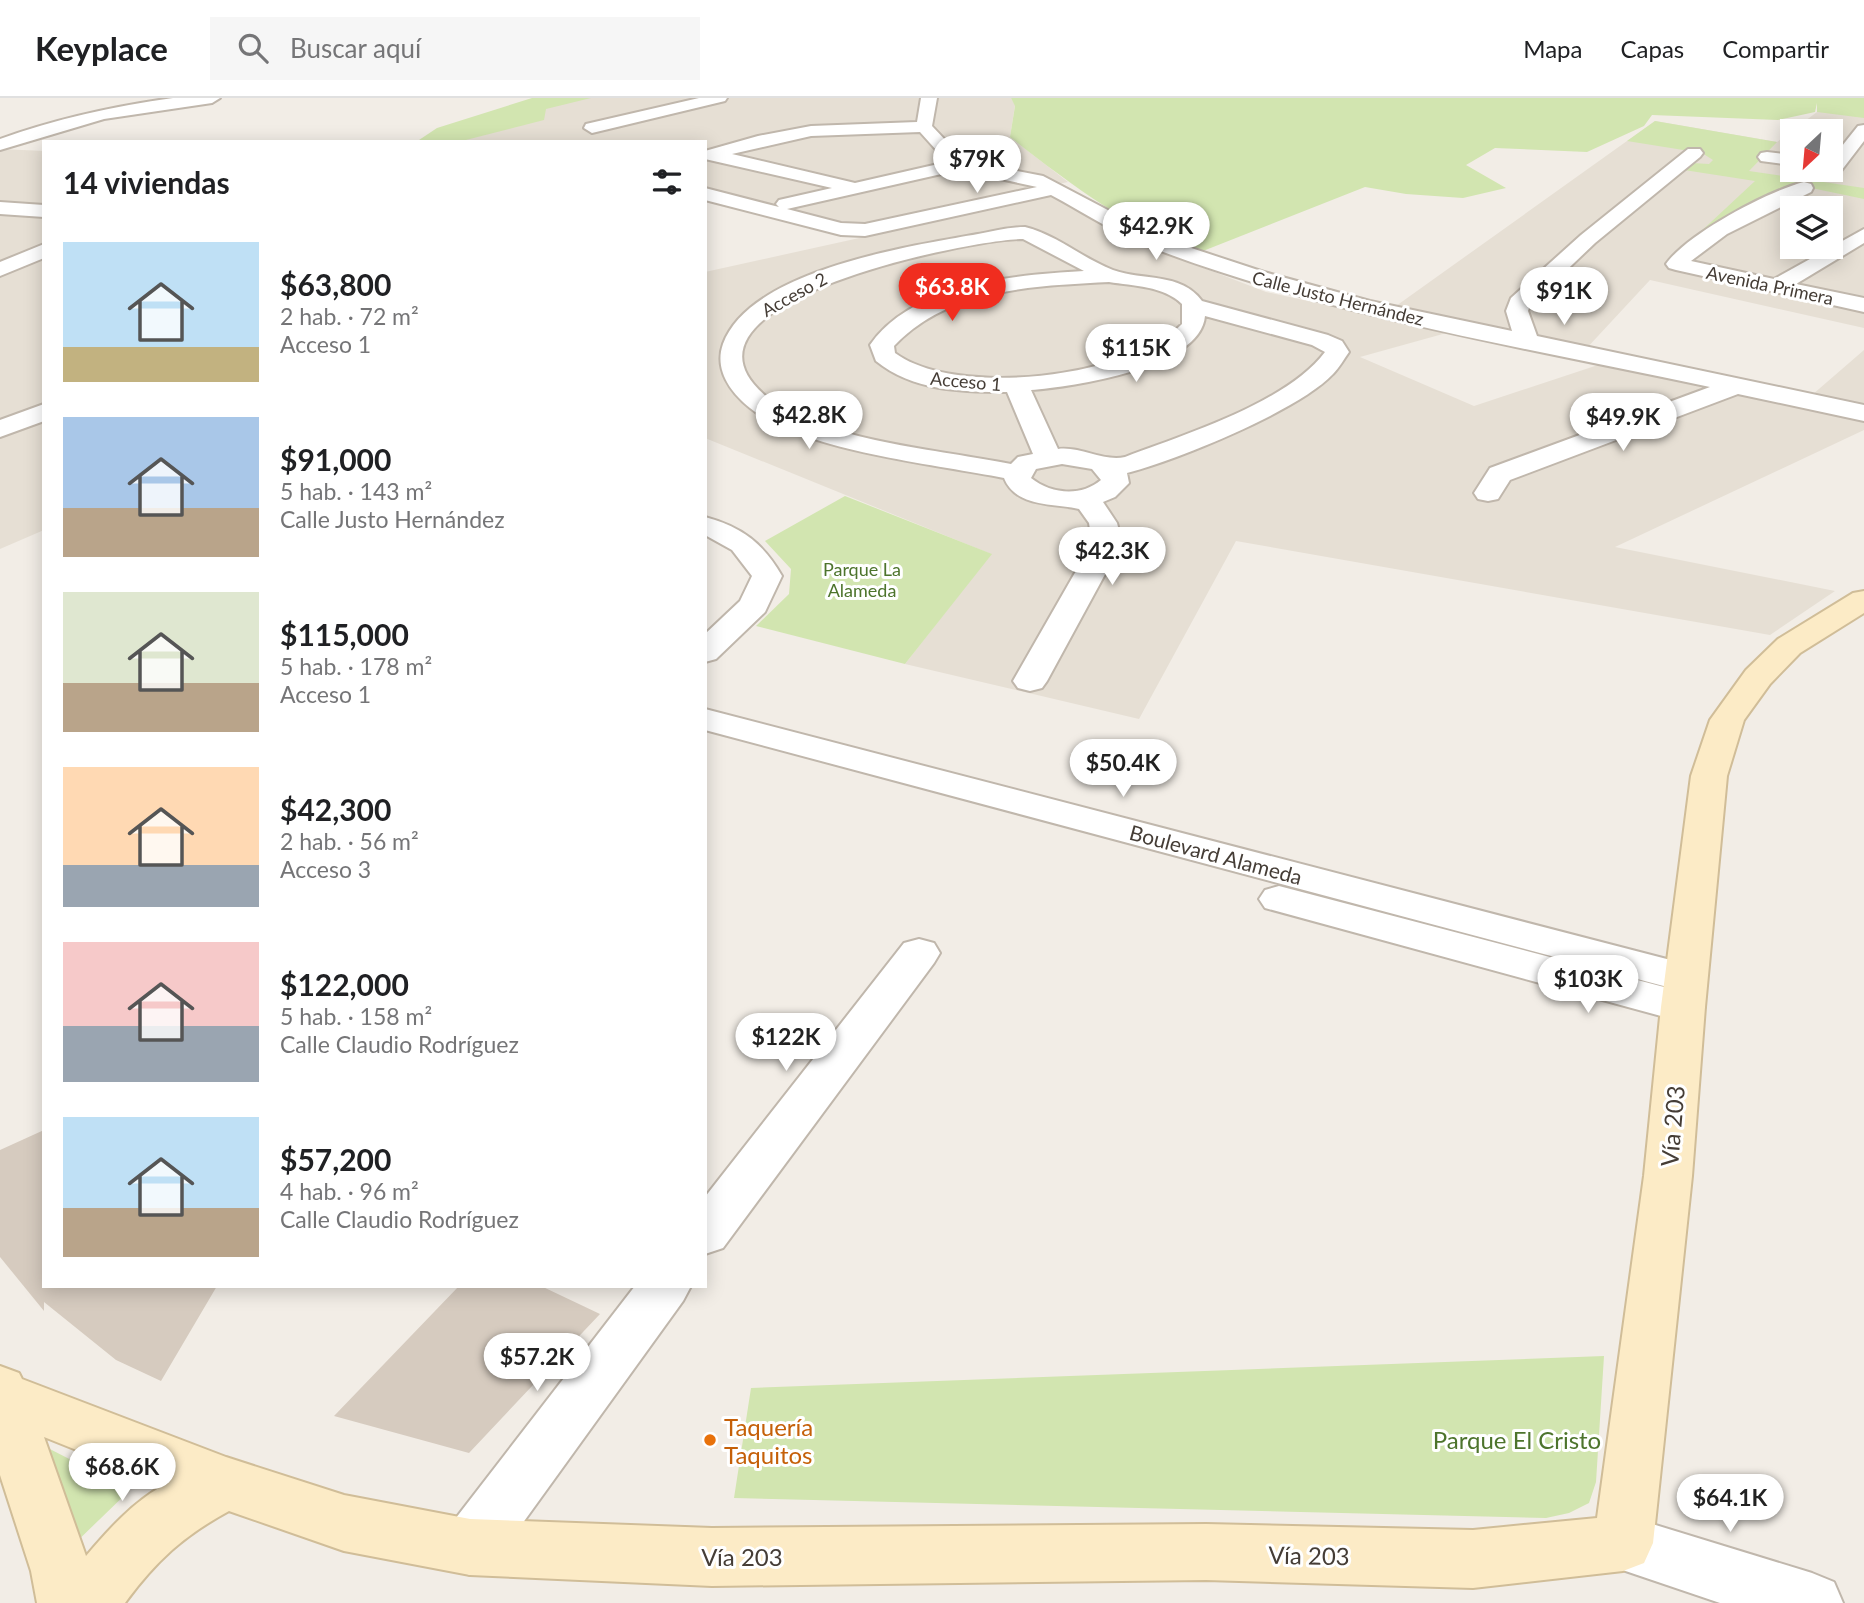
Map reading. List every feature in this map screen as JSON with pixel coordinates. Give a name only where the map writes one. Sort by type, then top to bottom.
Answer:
[{"type":"main road","name":"Vía 203","points":[[2,1393],[225,1483],[344,1523],[470,1547],[712,1557],[1206,1552],[1473,1559],[1623,1543],[1668,1176],[1684,993],[1709,776],[1727,720],[1758,677],[1789,646],[1864,600]]},
{"type":"main road","points":[[2,1393],[61,1571],[68,1603]]},
{"type":"main road","points":[[87,1603],[126,1553],[171,1512],[225,1483]]},
{"type":"street","points":[[0,146],[50,126],[80,118],[212,98]]},
{"type":"street","points":[[628,137],[592,128],[719,98]]},
{"type":"street","points":[[929,98],[924,127],[954,167]]},
{"type":"street","points":[[708,154],[811,131],[924,127]]},
{"type":"street","points":[[1843,155],[1864,131]]},
{"type":"street","points":[[0,146],[42,149]]},
{"type":"street","points":[[1527,342],[1517,311],[1519,303],[1588,239],[1694,153]]},
{"type":"street","points":[[708,154],[856,188]]},
{"type":"street","points":[[1767,157],[1780,159]]},
{"type":"street","points":[[786,204],[954,167],[1048,190]]},
{"type":"street","points":[[1843,168],[1854,170]]},
{"type":"street","name":"Avenida Primera","points":[[1804,188],[1714,232],[1696,244],[1676,264],[1864,305]]},
{"type":"street","points":[[707,194],[852,230],[865,230],[1048,190]]},
{"type":"street","name":"Calle Justo Hernández","points":[[1048,190],[1154,242],[1256,277],[1368,307],[1864,413]]},
{"type":"street","points":[[0,208],[42,211]]},
{"type":"street","name":"Acceso 2","points":[[1017,473],[826,433],[781,416],[759,403],[742,388],[732,372],[729,354],[736,335],[749,320],[781,298],[837,272],[905,253],[1027,232],[1109,276]]},
{"type":"street","points":[[1777,286],[1864,235]]},
{"type":"street","points":[[0,270],[42,251]]},
{"type":"street","name":"Acceso 1","points":[[1161,284],[1222,267]]},
{"type":"street","name":"Acceso 1","points":[[1109,276],[1161,284],[1191,301],[1193,326],[1176,342],[1143,359],[1100,372],[1016,384],[970,385],[915,375],[896,366],[884,356],[882,345],[890,334],[905,322],[942,303],[1018,284],[1061,278],[1109,276]]},
{"type":"street","points":[[1191,301],[1256,277]]},
{"type":"street","points":[[1110,469],[1134,463],[1290,396],[1332,363],[1337,352],[1334,346],[1320,340],[1191,301]]},
{"type":"street","points":[[1016,384],[1048,457]]},
{"type":"street","points":[[1488,493],[1500,474],[1736,386]]},
{"type":"street","points":[[1833,407],[1854,390]]},
{"type":"street","points":[[0,429],[42,413]]},
{"type":"street","points":[[1048,457],[1076,457],[1110,469],[1115,475],[1115,482],[1109,489],[1084,498],[1067,499],[1036,493],[1018,481],[1017,473],[1027,463],[1048,457]]},
{"type":"street","points":[[1030,681],[1107,543],[1107,530],[1100,514],[1084,498]]},
{"type":"street","points":[[707,527],[724,532],[755,552],[767,576],[754,605],[707,650]]},
{"type":"street","name":"Boulevard Alameda","points":[[707,720],[925,790],[1684,993]]},
{"type":"street","name":"Boulevard Alameda","points":[[707,742],[925,790]]},
{"type":"street","points":[[707,1231],[919,953]]},
{"type":"street","points":[[470,1547],[664,1288]]},
{"type":"street","points":[[1623,1543],[1812,1603]]},
{"type":"shaded area","points":[[558,98],[1011,98],[1015,105],[1010,137],[1068,182],[883,221],[849,224],[707,188],[707,140],[433,140]]},
{"type":"shaded area","points":[[1817,98],[1864,98],[1864,328],[1650,280],[1585,350],[1396,306],[1655,121],[1777,142],[1780,140],[1780,182],[1843,182],[1843,119],[1808,119],[1817,112]]},
{"type":"shaded area","points":[[0,149],[42,151],[42,531],[0,549]]},
{"type":"shaded area","points":[[1050,196],[1168,254],[1266,292],[1450,332],[1360,357],[1474,406],[1601,364],[1864,420],[1864,430],[1615,547],[1835,591],[1770,635],[1236,541],[1139,719],[905,664],[991,554],[707,439],[707,272]]},
{"type":"shaded area","points":[[1864,350],[1864,406],[1812,395]]},
{"type":"green space","points":[[532,98],[591,98],[546,109],[544,120],[466,140],[419,140],[437,128]]},
{"type":"green space","points":[[1011,98],[1864,98],[1864,118],[1817,112],[1817,103],[1815,112],[1778,120],[1652,115],[1644,126],[1587,152],[1495,148],[1466,165],[1506,188],[1463,198],[1406,194],[1365,187],[1203,251],[1177,243],[1126,219],[1101,204],[1010,137],[1015,106]]},
{"type":"green space","points":[[1655,121],[1777,142],[1749,171],[1780,176],[1780,182],[1823,182],[1864,188],[1864,199],[1797,185],[1696,236],[1755,181],[1684,170],[1692,163],[1709,164],[1713,160],[1702,153],[1627,141]]},
{"type":"green space","name":"Parque La Alameda","points":[[845,496],[992,554],[905,664],[756,626],[789,594],[791,569],[765,541]]},
{"type":"green space","name":"Parque El Cristo","points":[[1604,1356],[1596,1482],[1589,1503],[1569,1513],[1546,1518],[734,1498],[751,1388]]},
{"type":"green space","points":[[40,1444],[130,1490],[69,1549]]},
{"type":"building","points":[[42,1131],[42,1288],[216,1288],[161,1381],[116,1360],[44,1302],[44,1311],[0,1257],[0,1150]]},
{"type":"building","points":[[457,1288],[545,1288],[600,1314],[469,1453],[334,1416]]},
{"type":"place","name":"Taquería Taquitos","points":[[710,1440]]}]
